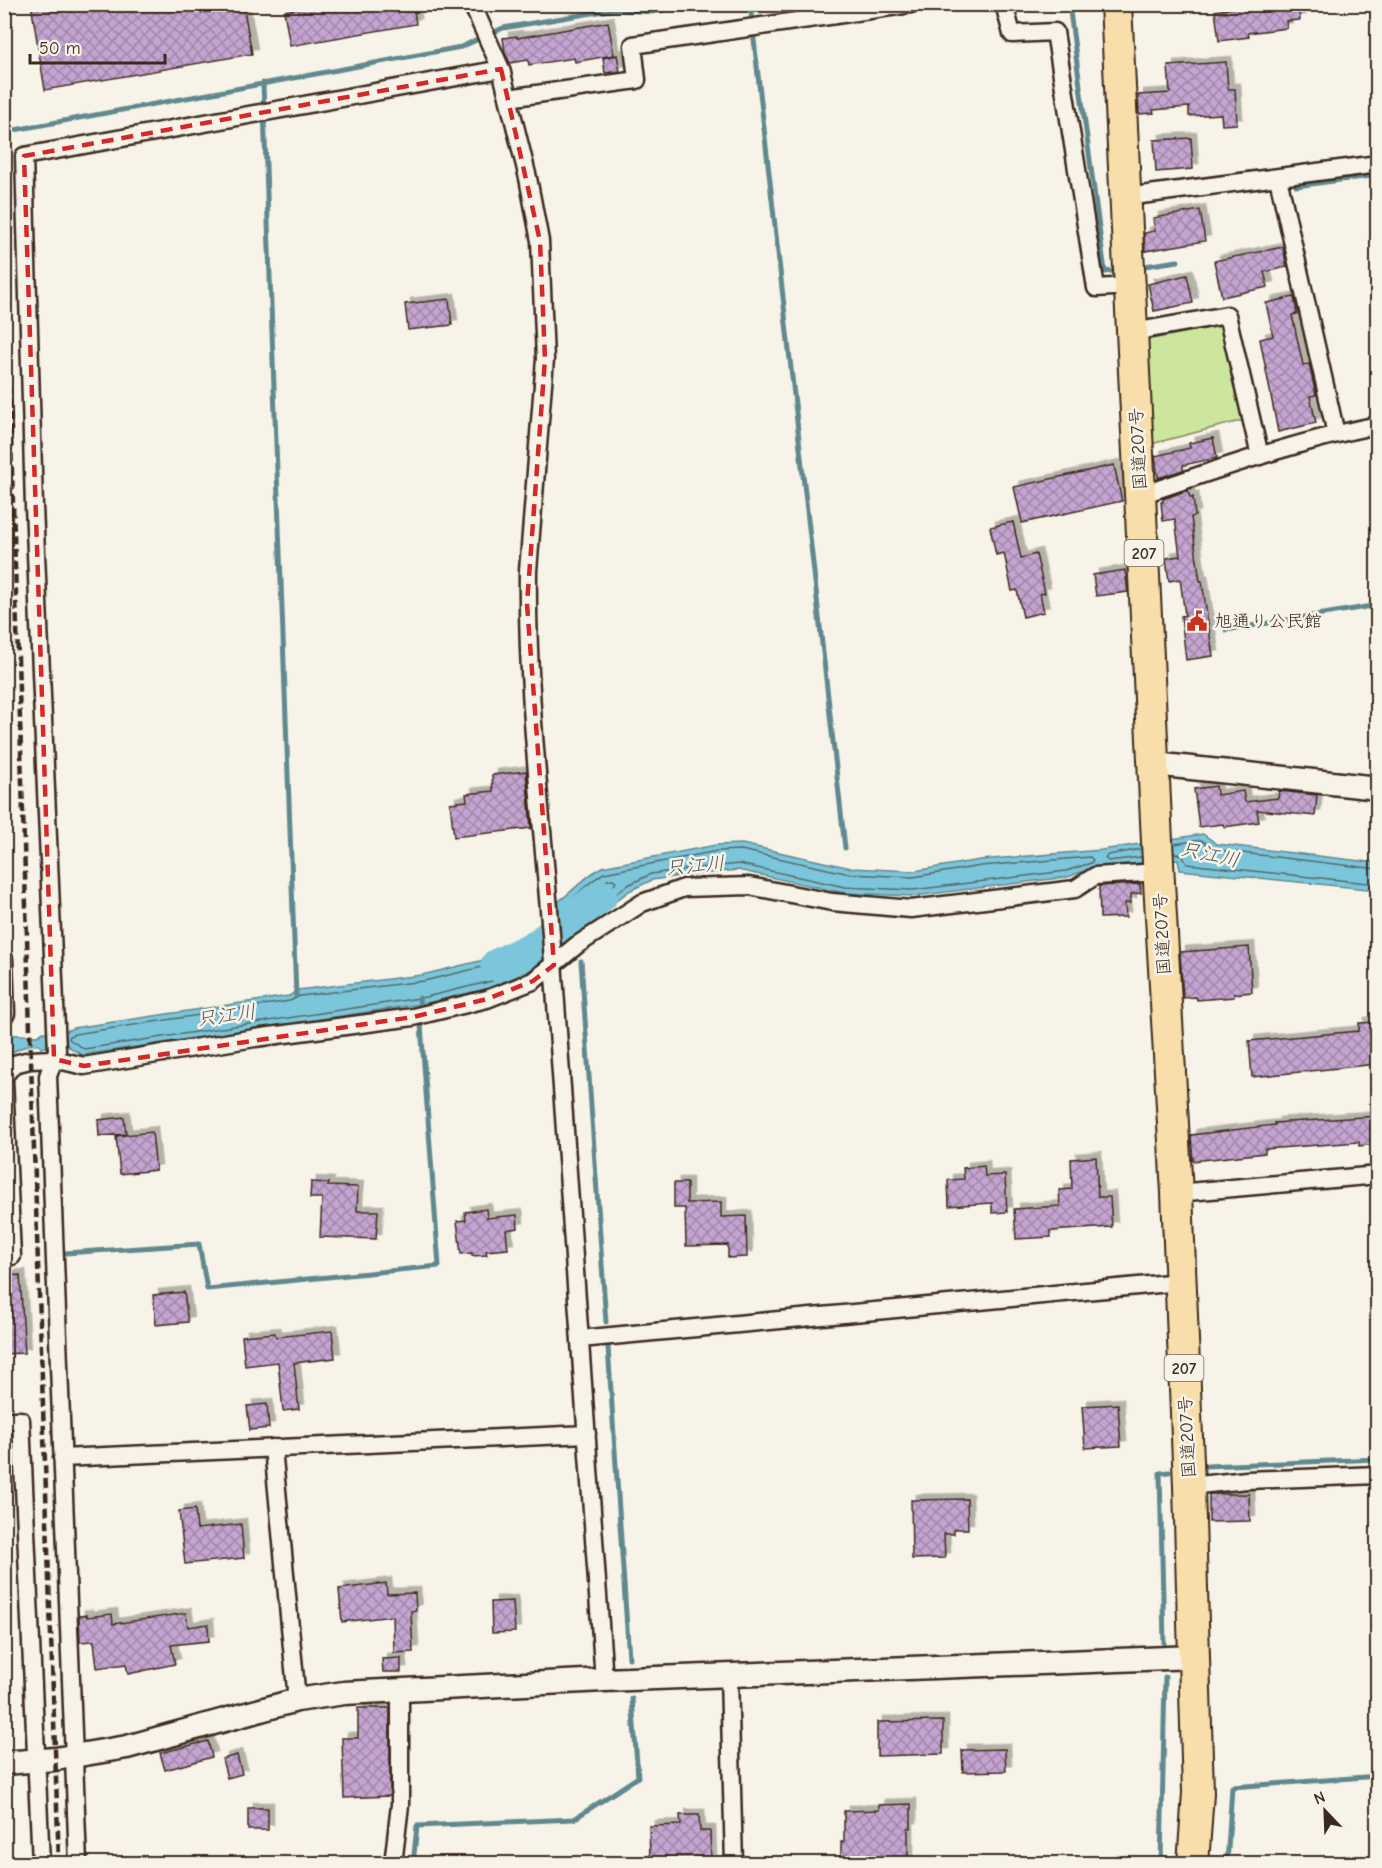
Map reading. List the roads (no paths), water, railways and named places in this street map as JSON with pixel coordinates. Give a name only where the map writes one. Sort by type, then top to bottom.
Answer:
[{"type":"highway","name":"国道207号","points":[[1116,4],[1177,1192],[1198,1793],[1193,1863]]},
{"type":"street","points":[[472,4],[501,69],[528,178],[540,241],[545,359],[527,604],[534,729],[554,965],[604,1680]]},
{"type":"street","points":[[508,98],[637,80],[633,45],[911,4]]},
{"type":"street","points":[[1004,4],[1012,34],[1055,32],[1096,288],[1130,275]]},
{"type":"street","points":[[78,1863],[48,1076],[55,1054],[56,1030],[34,506],[24,156],[501,69]]},
{"type":"street","points":[[1126,197],[1377,164]]},
{"type":"street","points":[[1278,178],[1336,434]]},
{"type":"street","points":[[1133,332],[1227,315],[1260,456]]},
{"type":"street","points":[[1141,495],[1260,456],[1336,434],[1377,425]]},
{"type":"street","points":[[1154,764],[1377,788]]},
{"type":"street","points":[[4,1257],[12,1256],[4,1078],[14,1064],[55,1054],[84,1066],[255,1038],[421,1016],[496,996],[533,981],[577,945],[642,903],[684,888],[749,885],[832,902],[911,909],[1075,889],[1095,876],[1159,872]]},
{"type":"street","points":[[4,959],[6,1014],[4,1014]]},
{"type":"street","points":[[1177,1192],[1377,1175]]},
{"type":"street","points":[[580,1339],[1180,1282]]},
{"type":"street","points":[[4,1420],[21,1420],[41,1863]]},
{"type":"street","points":[[62,1458],[587,1434]]},
{"type":"street","points":[[273,1448],[297,1700]]},
{"type":"street","points":[[1189,1486],[1247,1480],[1377,1475]]},
{"type":"street","points":[[4,1763],[36,1761],[127,1747],[297,1700],[344,1693],[604,1680],[1194,1657]]},
{"type":"street","points":[[729,1676],[734,1863]]},
{"type":"street","points":[[393,1863],[400,1805],[400,1690]]},
{"type":"water","points":[[1203,834],[1217,844],[1377,863],[1377,890],[1180,870],[1178,859],[1089,869],[1068,877],[914,896],[844,893],[738,870],[679,876],[652,880],[629,891],[577,931],[563,919],[559,906],[559,901],[602,867],[716,845],[742,844],[851,868],[914,871],[980,860],[1102,850]]},
{"type":"water","points":[[529,939],[543,950],[535,968],[494,987],[427,1003],[82,1055],[63,1043],[41,1048],[39,1044],[28,1045],[5,1055],[5,1034],[38,1036],[43,1032],[60,1034],[73,1028],[289,996],[298,990],[422,975],[484,960]]},
{"type":"waterway","points":[[4,132],[461,47],[503,28],[616,9],[651,12],[701,4]]},
{"type":"waterway","points":[[750,4],[845,848]]},
{"type":"waterway","points":[[1069,4],[1105,272],[1120,270]]},
{"type":"waterway","points":[[263,83],[296,996]]},
{"type":"waterway","points":[[1296,186],[1378,175]]},
{"type":"waterway","points":[[1138,267],[1178,261]]},
{"type":"waterway","points":[[1226,630],[1378,605]]},
{"type":"waterway","name":"只江川","points":[[497,965],[538,945],[601,896]]},
{"type":"waterway","points":[[581,961],[606,1322]]},
{"type":"waterway","points":[[65,1253],[199,1244],[207,1289],[439,1266],[419,998]]},
{"type":"waterway","points":[[608,1347],[629,1658]]},
{"type":"waterway","points":[[1206,1466],[1378,1459]]},
{"type":"waterway","points":[[1164,1643],[1160,1473],[1169,1472]]},
{"type":"waterway","points":[[1161,1864],[1165,1677]]},
{"type":"waterway","points":[[413,1864],[417,1826],[574,1819],[638,1777],[632,1699]]},
{"type":"waterway","points":[[1227,1864],[1232,1787],[1378,1776]]},
{"type":"railway","points":[[4,224],[59,1864]]},
{"type":"place","name":"旭通り公民館","points":[[1197,621]]}]
